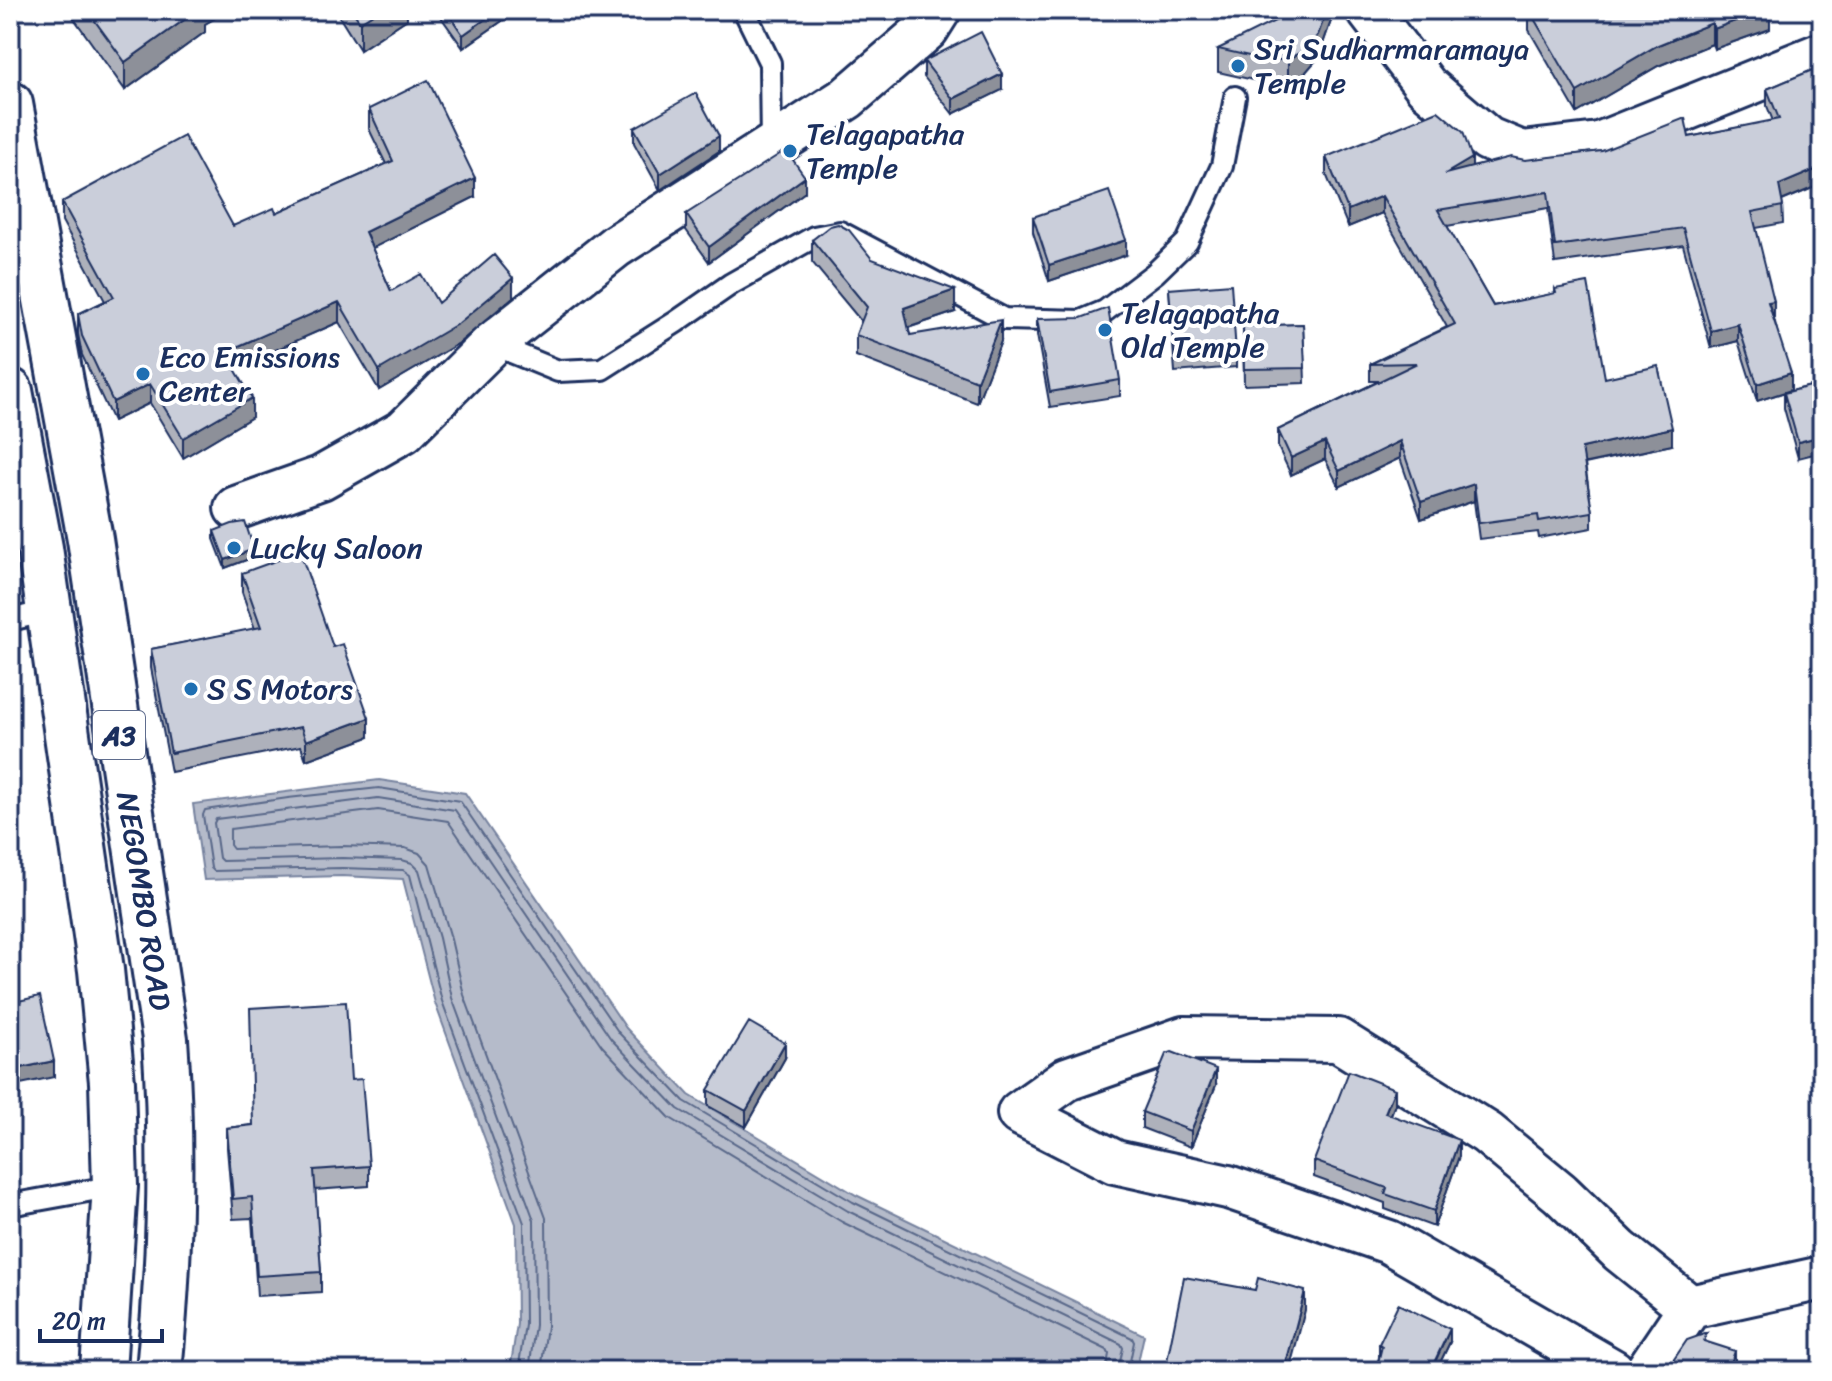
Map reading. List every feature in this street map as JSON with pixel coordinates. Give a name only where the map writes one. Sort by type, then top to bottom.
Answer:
[{"type":"highway","name":"NEGOMBO ROAD","points":[[10,104],[90,539],[165,1039],[170,1110],[170,1220],[159,1371]]},
{"type":"highway","name":"NEGOMBO ROAD","points":[[10,391],[40,548],[29,615],[101,970],[112,1082],[115,1186],[103,1371]]},
{"type":"street","points":[[236,508],[321,478],[404,431],[492,344],[616,246],[847,98],[927,29],[939,10]]},
{"type":"street","points":[[1368,10],[1426,86],[1488,139],[1522,153],[1599,144],[1822,54]]},
{"type":"street","points":[[1613,1371],[1389,1242],[1228,1187],[1115,1162],[1019,1113],[1067,1079],[1184,1038],[1338,1040],[1487,1133],[1560,1193],[1620,1251],[1690,1307]]},
{"type":"street","points":[[1647,1371],[1690,1307],[1822,1278]]},
{"type":"lane","points":[[744,10],[770,63],[771,147]]},
{"type":"lane","points":[[492,344],[558,371],[602,369],[731,284],[814,237],[840,232],[1004,319],[1081,321],[1105,311],[1155,273],[1187,242],[1222,166],[1235,97]]},
{"type":"lane","points":[[10,1205],[115,1186]]},
{"type":"water","points":[[379,780],[465,793],[626,1028],[689,1095],[856,1195],[1144,1335],[1136,1371],[510,1371],[517,1324],[516,1224],[435,1003],[403,879],[342,876],[204,880],[193,804]]},
{"type":"building","points":[[87,10],[198,10],[125,62]]},
{"type":"building","points":[[352,10],[379,10],[360,22]]},
{"type":"building","points":[[446,10],[498,10],[463,35]]},
{"type":"building","points":[[1297,10],[1327,10],[1318,35],[1305,50],[1288,59],[1271,61],[1218,49]]},
{"type":"building","points":[[1529,10],[1764,10],[1714,29],[1712,23],[1658,45],[1577,92]]},
{"type":"building","points":[[981,32],[1002,74],[953,99],[924,61]]},
{"type":"building","points":[[1822,66],[1822,167],[1779,185],[1783,206],[1752,212],[1774,301],[1768,302],[1791,373],[1757,384],[1738,324],[1711,331],[1683,228],[1555,246],[1548,192],[1438,210],[1493,306],[1588,283],[1605,378],[1658,366],[1672,428],[1582,448],[1592,512],[1539,521],[1538,515],[1479,523],[1474,484],[1421,502],[1400,441],[1339,471],[1325,442],[1291,458],[1278,430],[1417,363],[1370,364],[1455,324],[1382,196],[1348,210],[1326,157],[1438,111],[1463,132],[1472,158],[1445,174],[1511,157],[1525,160],[1602,151],[1685,118],[1689,137],[1779,119],[1767,89]]},
{"type":"building","points":[[428,80],[475,178],[365,232],[391,291],[421,274],[438,303],[494,255],[513,278],[459,323],[379,370],[339,302],[225,352],[252,398],[183,438],[150,384],[113,402],[82,336],[78,314],[114,297],[62,202],[184,136],[233,226],[274,208],[276,213],[393,161],[369,109]]},
{"type":"building","points":[[696,93],[719,136],[660,174],[634,128]]},
{"type":"building","points":[[786,150],[805,177],[709,247],[686,214]]},
{"type":"building","points":[[1109,191],[1126,240],[1049,265],[1033,217]]},
{"type":"building","points":[[838,224],[849,230],[872,259],[955,290],[904,308],[910,335],[1001,320],[977,381],[856,335],[867,307],[812,240],[830,226]]},
{"type":"building","points":[[1231,284],[1236,352],[1175,357],[1169,289]]},
{"type":"building","points":[[1108,308],[1120,380],[1050,392],[1037,319],[1081,318]]},
{"type":"building","points":[[1303,324],[1305,368],[1244,369],[1243,326]]},
{"type":"building","points":[[1822,383],[1822,436],[1798,442],[1784,393]]},
{"type":"building","name":"Lucky Saloon","points":[[245,522],[254,549],[225,560],[214,531]]},
{"type":"building","points":[[300,552],[333,647],[343,644],[369,718],[306,741],[301,727],[171,753],[151,649],[261,627],[242,573]]},
{"type":"building","points":[[40,996],[54,1061],[11,1070],[10,1003]]},
{"type":"building","points":[[346,1002],[351,1080],[362,1079],[369,1166],[314,1170],[321,1272],[257,1276],[252,1197],[233,1199],[227,1128],[253,1125],[250,1008]]},
{"type":"building","points":[[749,1022],[785,1043],[746,1111],[708,1090]]},
{"type":"building","points":[[1172,1052],[1216,1069],[1191,1131],[1142,1112],[1166,1054]]},
{"type":"building","points":[[1349,1071],[1395,1089],[1385,1113],[1459,1140],[1434,1211],[1385,1194],[1387,1188],[1314,1161]]},
{"type":"building","points":[[1184,1277],[1255,1290],[1258,1278],[1305,1291],[1284,1371],[1165,1371]]},
{"type":"building","points":[[1398,1304],[1450,1329],[1431,1369],[1421,1364],[1419,1371],[1376,1371],[1382,1346],[1379,1344]]},
{"type":"building","points":[[1707,1333],[1704,1341],[1735,1351],[1728,1371],[1666,1371],[1687,1340]]},
{"type":"place","name":"Sri Sudharmaramaya Temple","points":[[1238,66]]},
{"type":"place","name":"Telagapatha Temple","points":[[790,151]]},
{"type":"place","name":"Telagapatha Old Temple","points":[[1105,330]]},
{"type":"place","name":"Eco Emissions Center","points":[[143,374]]},
{"type":"place","name":"Lucky Saloon","points":[[234,548]]},
{"type":"place","name":"S S Motors","points":[[191,689]]}]
